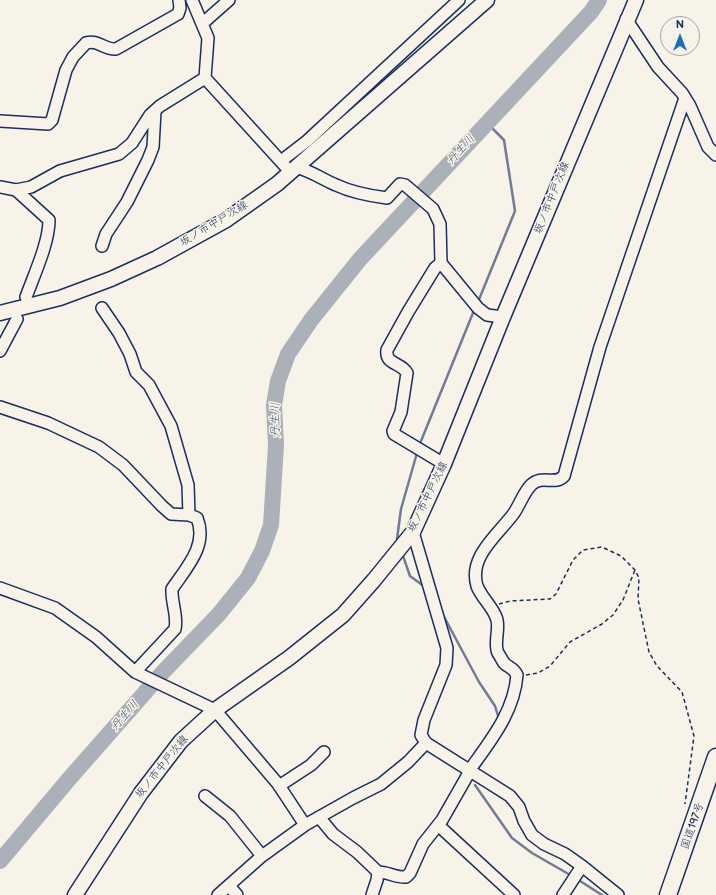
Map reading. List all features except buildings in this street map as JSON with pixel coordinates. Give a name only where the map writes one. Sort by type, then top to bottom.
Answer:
[{"type":"highway","name":"国道197号","points":[[668,895],[716,757]]},
{"type":"main road","name":"坂ノ市中戸次線","points":[[0,313],[60,298],[110,279],[157,258],[226,220],[277,184],[487,0]]},
{"type":"main road","name":"坂ノ市中戸次線","points":[[75,895],[141,793],[180,741],[215,710],[289,658],[342,615],[391,560],[413,532],[444,464],[626,19],[636,0]]},
{"type":"street","points":[[0,121],[48,124],[52,120],[66,70],[73,57],[86,43],[97,42],[112,50],[122,47],[178,14],[180,8],[179,0]]},
{"type":"street","points":[[192,0],[203,23],[208,38],[205,78],[281,161],[293,170],[311,171],[345,189],[380,197],[387,198],[400,184],[405,184],[433,209],[440,224],[441,263],[478,308],[487,315],[503,317]]},
{"type":"street","points":[[203,23],[229,0]]},
{"type":"street","points":[[281,161],[307,141],[459,0]]},
{"type":"street","points":[[626,19],[658,67],[685,98],[708,147],[716,155]]},
{"type":"street","points":[[0,187],[16,190],[31,187],[60,171],[119,154],[132,143],[155,111],[205,78]]},
{"type":"street","points":[[319,817],[333,834],[362,856],[378,872],[388,872],[400,878],[406,877],[410,873],[423,844],[438,825],[462,788],[469,771],[503,722],[510,706],[517,675],[515,670],[504,664],[497,651],[497,618],[478,587],[476,575],[478,561],[486,547],[515,512],[530,486],[536,481],[542,479],[556,481],[560,480],[564,476],[600,347],[685,98]]},
{"type":"street","points":[[102,246],[106,234],[127,202],[148,160],[153,147],[155,111]]},
{"type":"street","points":[[16,190],[49,220],[47,234],[26,297]]},
{"type":"street","points":[[441,263],[435,268],[408,312],[387,350],[386,356],[388,360],[405,368],[408,373],[401,412],[393,431],[394,434],[444,464]]},
{"type":"street","points":[[102,308],[122,338],[130,354],[136,372],[149,385],[171,426],[188,485],[189,515]]},
{"type":"street","points":[[0,351],[17,319]]},
{"type":"street","points":[[0,407],[48,423],[99,447],[123,465],[162,506],[172,514],[189,515],[197,518],[201,537],[199,547],[172,589],[171,595],[176,623],[175,629],[136,673]]},
{"type":"street","points":[[413,532],[431,597],[443,632],[446,653],[446,665],[424,720],[421,735],[426,743],[510,796],[518,807],[532,835],[544,844],[565,854],[618,895]]},
{"type":"street","points":[[0,588],[54,608],[68,616],[96,637],[136,673],[215,710],[279,786],[305,825]]},
{"type":"street","points":[[218,895],[262,856],[305,825],[381,784],[408,762],[426,743]]},
{"type":"street","points":[[279,786],[311,765],[324,752]]},
{"type":"street","points":[[205,796],[230,816],[262,856]]},
{"type":"street","points":[[438,825],[514,895]]},
{"type":"street","points":[[563,895],[571,885],[573,878],[581,867]]},
{"type":"street","points":[[372,895],[378,872]]},
{"type":"street","points":[[229,886],[237,895]]},
{"type":"path","points":[[486,600],[498,604],[510,601],[550,599],[556,594],[573,560],[584,550],[593,547],[602,547],[612,550],[635,570],[639,578],[638,599],[649,652],[657,666],[682,692],[694,736],[685,804]]},
{"type":"path","points":[[517,675],[532,674],[550,666],[570,642],[613,616],[623,600],[635,570]]},
{"type":"waterway","name":"丹生川","points":[[0,861],[69,779],[163,672],[219,614],[248,578],[262,551],[271,525],[276,445],[274,405],[278,381],[288,354],[311,320],[360,259],[591,12],[599,0]]},
{"type":"waterway","points":[[478,302],[515,211],[504,140],[486,122]]},
{"type":"waterway","points":[[419,446],[475,308]]},
{"type":"waterway","points":[[398,543],[397,539],[401,509],[417,453]]},
{"type":"waterway","points":[[402,553],[410,576],[425,587]]},
{"type":"waterway","points":[[442,613],[479,682],[495,706],[499,719]]},
{"type":"waterway","points":[[475,785],[512,838],[532,853],[572,876]]},
{"type":"waterway","points":[[577,879],[602,895]]}]
